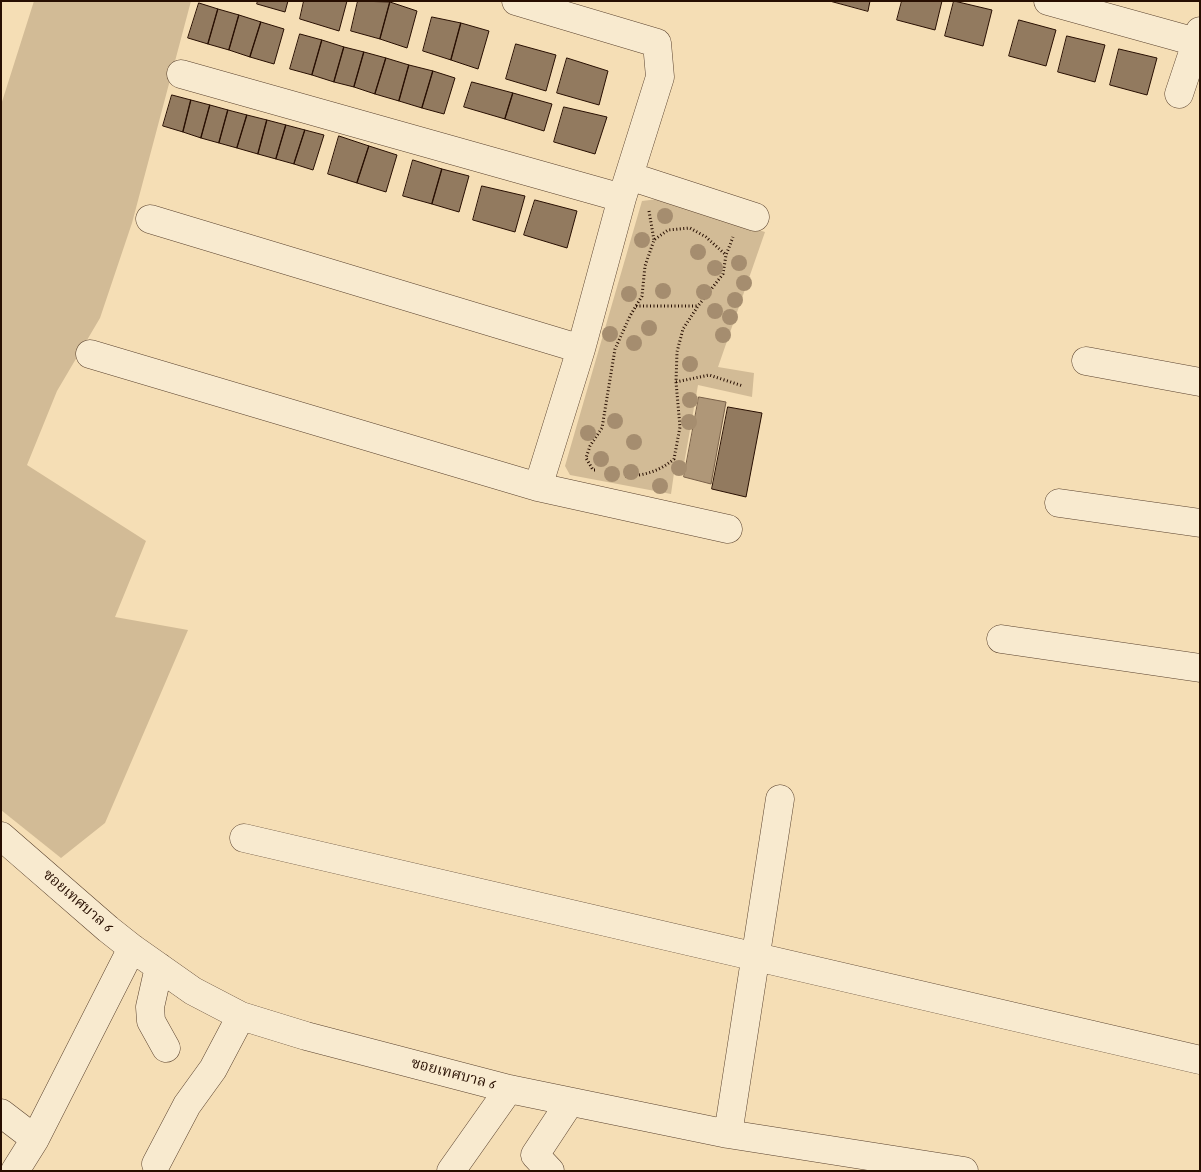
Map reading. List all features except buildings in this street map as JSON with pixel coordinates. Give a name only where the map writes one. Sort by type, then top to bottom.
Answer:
[{"type":"street","points":[[516,1],[657,43],[660,77],[626,187],[581,349],[538,487]]},
{"type":"street","points":[[1048,1],[1198,37],[1179,94]]},
{"type":"street","points":[[181,74],[626,187],[749,215]]},
{"type":"street","points":[[150,219],[581,349]]},
{"type":"street","points":[[90,354],[538,487],[728,530]]},
{"type":"street","points":[[1086,361],[1200,382]]},
{"type":"street","points":[[1059,503],[1200,523]]},
{"type":"street","points":[[1000,639],[1200,668]]},
{"type":"street","points":[[728,1134],[780,799]]},
{"type":"street","name":"ซอยเทศบาล 6","points":[[1,836],[132,948],[194,991],[241,1016],[306,1036],[509,1090],[728,1134],[847,1162],[964,1171]]},
{"type":"street","points":[[244,838],[1200,1060]]},
{"type":"street","points":[[15,1171],[35,1139],[132,948]]},
{"type":"street","points":[[159,967],[150,1007],[151,1021],[166,1048]]},
{"type":"street","points":[[156,1164],[187,1105],[214,1069],[241,1016]]},
{"type":"street","points":[[451,1171],[509,1090]]},
{"type":"street","points":[[536,1166],[570,1102]]},
{"type":"street","points":[[1,1113],[35,1139]]},
{"type":"path","points":[[616,476],[639,476],[663,468],[674,459],[680,427],[676,382],[676,352],[683,329],[722,274],[726,255],[749,215]]},
{"type":"path","points":[[601,472],[593,470],[586,458],[590,446],[602,428],[615,349],[642,296],[645,266],[654,240],[668,230],[690,228],[706,237],[726,255]]},
{"type":"path","points":[[636,306],[698,306]]},
{"type":"path","points":[[676,382],[708,375],[743,386]]},
{"type":"shaded area","points":[[34,1],[191,1],[132,223],[100,318],[57,391],[27,465],[146,541],[115,617],[188,630],[105,823],[61,858],[1,810],[1,105]]},
{"type":"shaded area","points":[[658,199],[765,232],[718,367],[754,373],[752,397],[698,385],[682,475],[674,473],[671,494],[570,475],[565,466],[642,201]]},
{"type":"shaded area","points":[[699,397],[726,402],[711,484],[684,477]]}]
